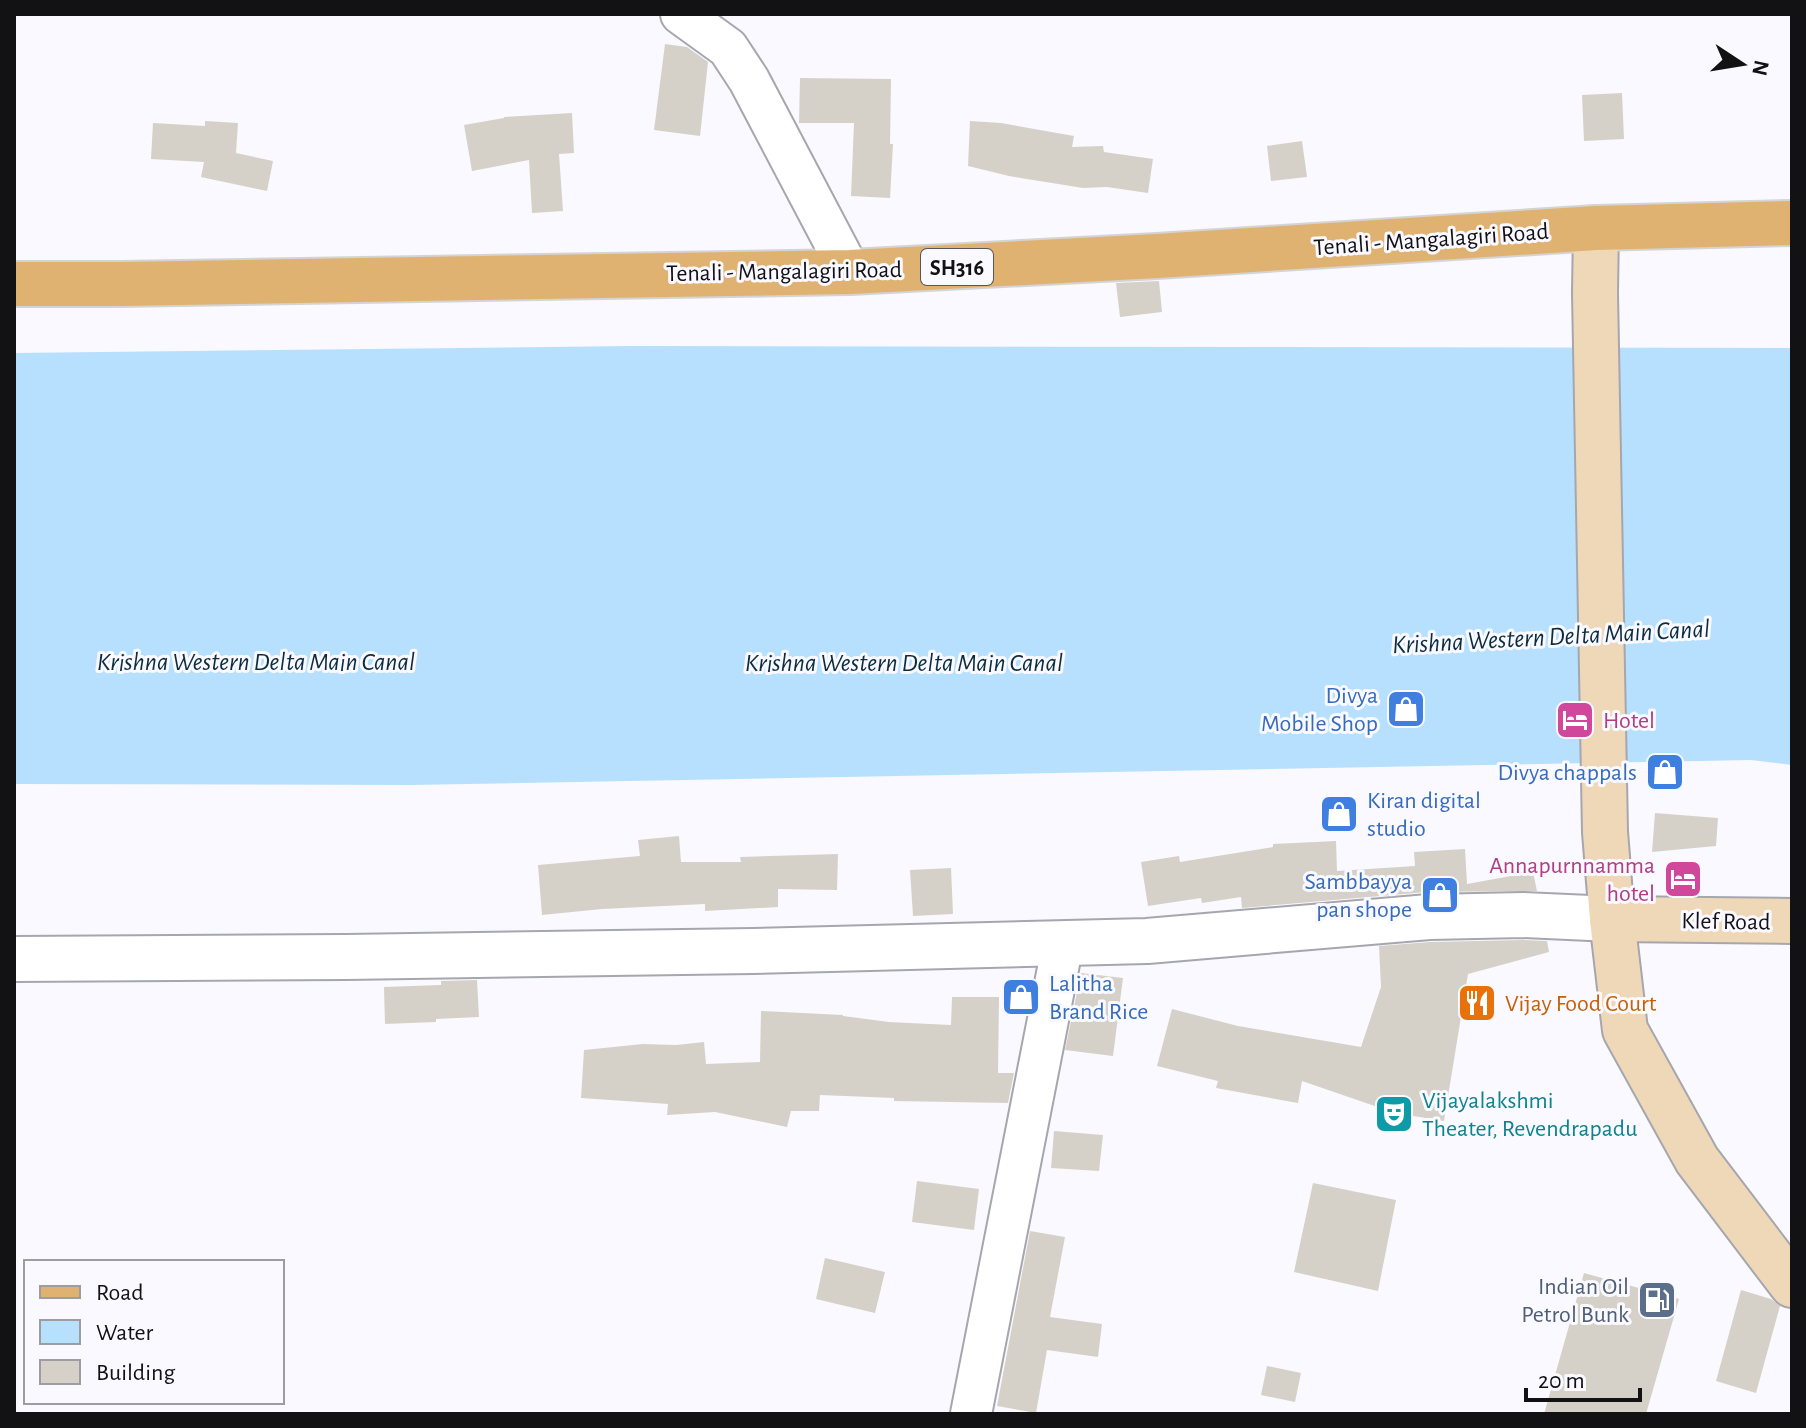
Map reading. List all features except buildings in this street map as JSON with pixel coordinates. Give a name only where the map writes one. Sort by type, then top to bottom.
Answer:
[{"type":"main road","name":"Tenali - Mangalagiri Road","points":[[14,284],[850,272],[1596,228],[1792,223]]},
{"type":"main road","points":[[1596,228],[1605,832],[1625,1030],[1697,1160],[1792,1285]]},
{"type":"main road","name":"Klef Road","points":[[1612,919],[1792,921]]},
{"type":"street","points":[[681,14],[728,48],[749,80],[850,272]]},
{"type":"street","points":[[14,959],[581,954],[1147,941],[1429,917],[1523,915],[1612,919]]},
{"type":"street","points":[[971,1414],[1063,943]]},
{"type":"water","name":"Krishna Western Delta Main Canal","points":[[632,346],[1792,348],[1792,765],[1751,760],[410,785],[14,784],[14,353]]},
{"type":"place","name":"Divya Mobile Shop","points":[[1406,709]]},
{"type":"place","name":"Hotel","points":[[1575,720]]},
{"type":"place","name":"Divya chappals","points":[[1665,772]]},
{"type":"place","name":"Kiran digital studio","points":[[1339,814]]},
{"type":"place","name":"Annapurnnamma hotel","points":[[1683,879]]},
{"type":"place","name":"Sambbayya pan shope","points":[[1440,895]]},
{"type":"place","name":"Lalitha Brand Rice","points":[[1021,997]]},
{"type":"place","name":"Vijay Food Court","points":[[1477,1003]]},
{"type":"place","name":"Vijayalakshmi Theater, Revendrapadu","points":[[1394,1114]]},
{"type":"place","name":"Indian Oil Petrol Bunk","points":[[1657,1300]]}]
